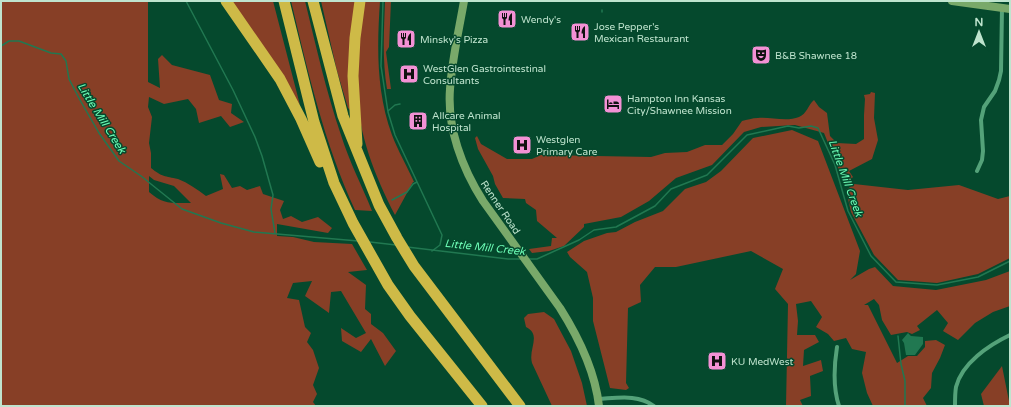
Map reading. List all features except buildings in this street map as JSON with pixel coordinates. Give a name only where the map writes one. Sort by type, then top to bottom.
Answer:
[{"type":"highway","points":[[226,1],[280,79],[302,119],[324,170],[334,183]]},
{"type":"highway","points":[[284,1],[310,110],[334,183],[341,199],[388,285],[410,316],[482,406]]},
{"type":"highway","points":[[313,1],[343,116],[379,205],[397,238],[429,286],[520,406]]},
{"type":"highway","points":[[358,154],[353,76],[355,38],[360,1]]},
{"type":"main road","name":"Renner Road","points":[[464,1],[450,90],[452,122],[456,142],[467,173],[479,195],[570,324],[587,360],[598,403]]},
{"type":"main road","points":[[952,1],[1006,9]]},
{"type":"street","points":[[977,170],[982,160],[983,151],[981,120],[984,107],[995,91],[999,80],[1006,9]]},
{"type":"street","points":[[955,406],[956,388],[962,373],[974,359],[989,347],[1010,335]]},
{"type":"street","points":[[837,347],[835,370],[836,398],[839,406]]},
{"type":"street","points":[[598,403],[632,398],[644,400],[654,406]]},
{"type":"shaded area","points":[[1,1],[148,1],[148,82],[160,88],[158,59],[162,55],[172,65],[210,75],[219,100],[232,104],[231,113],[244,122],[230,127],[221,116],[199,123],[196,109],[188,99],[164,104],[149,97],[148,107],[152,117],[149,143],[151,168],[161,175],[185,182],[206,196],[223,189],[220,174],[224,175],[232,188],[240,186],[247,190],[260,186],[263,194],[284,201],[280,210],[283,219],[291,216],[302,222],[318,217],[332,228],[328,233],[277,224],[277,236],[293,237],[314,242],[352,244],[367,270],[348,272],[366,285],[365,309],[371,314],[371,324],[383,333],[396,351],[385,366],[371,339],[361,352],[342,341],[341,328],[356,338],[366,333],[341,291],[331,292],[329,313],[305,296],[312,281],[293,283],[287,298],[299,300],[305,327],[311,333],[307,342],[313,350],[319,368],[313,385],[317,394],[313,402],[316,406],[1,406]],"holes":[[[149,176],[154,180],[174,186],[191,203],[168,202],[154,196],[149,192]]]},
{"type":"shaded area","points":[[230,1],[273,1],[300,105]]},
{"type":"shaded area","points":[[291,1],[305,1],[331,102],[344,145],[372,211],[355,210],[344,185],[334,159],[318,107]]},
{"type":"shaded area","points":[[321,1],[355,1],[350,110],[348,108],[337,71]]},
{"type":"shaded area","points":[[364,1],[380,1],[378,52],[380,85],[383,102],[392,135],[414,182],[395,215],[374,170],[364,139],[358,106],[358,56]]},
{"type":"shaded area","points":[[385,1],[391,1],[389,47],[386,52],[391,89],[387,89],[384,67]]},
{"type":"shaded area","points":[[871,92],[875,93],[874,118],[878,140],[872,159],[849,171],[853,177],[845,185],[824,133],[795,125],[761,127],[744,132],[712,165],[676,178],[649,201],[621,217],[584,224],[584,227],[564,246],[549,251],[532,253],[529,249],[551,246],[552,238],[557,238],[537,221],[536,210],[526,203],[525,199],[503,198],[478,149],[475,138],[477,136],[481,144],[507,159],[532,159],[541,155],[651,157],[665,153],[687,152],[705,145],[722,145],[733,134],[742,121],[756,118],[784,119],[799,117],[804,114],[814,100],[819,107],[827,113],[830,136],[837,143],[856,144],[864,139],[864,95],[870,94]]},
{"type":"shaded area","points":[[792,130],[818,141],[860,251],[856,274],[850,280],[875,267],[893,286],[936,290],[986,280],[1010,271],[1010,306],[993,312],[975,323],[958,340],[943,331],[948,323],[937,310],[917,326],[920,330],[912,334],[907,332],[891,335],[882,320],[879,305],[874,299],[864,305],[868,305],[897,363],[908,356],[917,356],[925,347],[925,341],[936,340],[945,345],[932,373],[931,388],[923,398],[927,406],[873,406],[867,393],[862,373],[866,352],[852,349],[846,338],[834,341],[828,334],[816,327],[822,317],[811,301],[796,304],[798,321],[797,335],[815,335],[819,342],[804,350],[803,366],[821,360],[823,371],[810,376],[811,396],[800,400],[803,406],[786,406],[788,304],[775,289],[783,269],[751,251],[676,267],[655,267],[640,285],[641,302],[628,308],[626,383],[629,388],[626,390],[610,388],[593,321],[593,298],[587,272],[570,257],[567,252],[584,241],[607,233],[616,232],[635,222],[663,211],[685,189],[706,182],[721,171],[753,138]]},
{"type":"shaded area","points":[[854,184],[908,190],[959,185],[998,199],[1010,196],[1010,258],[978,274],[937,283],[898,280],[874,255],[851,212],[846,190]]},
{"type":"shaded area","points":[[544,312],[554,319],[571,351],[582,383],[587,406],[552,406],[532,363],[531,358],[534,338],[531,330],[526,327],[524,318],[528,314]]},
{"type":"shaded area","points":[[908,333],[911,336],[923,337],[923,344],[915,355],[906,355],[902,340]]},
{"type":"shaded area","points":[[1002,366],[1010,406],[984,406],[981,394]]},
{"type":"waterway","points":[[186,1],[233,90],[255,137],[273,195],[271,209],[275,233]]},
{"type":"waterway","points":[[383,1],[381,66],[388,112],[395,135],[442,235],[440,245],[432,251]]},
{"type":"waterway","name":"Little Mill Creek","points":[[1,46],[9,41],[19,41],[51,53],[61,54],[66,61],[69,79],[80,100],[99,133],[119,161],[141,176],[182,209],[221,223],[254,232],[358,241]]},
{"type":"waterway","points":[[388,111],[395,105],[400,104]]},
{"type":"waterway","name":"Little Mill Creek","points":[[529,259],[537,259],[579,240],[594,230],[616,227],[655,206],[671,189],[707,175],[747,135],[788,126],[799,128],[811,126],[818,128],[835,165],[848,211],[871,256],[896,282],[937,285],[978,277],[1010,261]]},
{"type":"waterway","points":[[392,200],[407,192],[413,184],[417,182]]},
{"type":"waterway","name":"Little Mill Creek","points":[[370,242],[396,245]]},
{"type":"waterway","name":"Little Mill Creek","points":[[407,247],[508,259],[521,259]]},
{"type":"waterway","points":[[898,336],[901,364],[905,381],[905,406]]},
{"type":"place","name":"Wendy's","points":[[507,19]]},
{"type":"place","name":"Jose Pepper's Mexican Restaurant","points":[[580,32]]},
{"type":"place","name":"Minsky's Pizza","points":[[406,39]]},
{"type":"place","name":"B&B Shawnee 18","points":[[761,55]]},
{"type":"place","name":"WestGlen Gastrointestinal Consultants","points":[[409,74]]},
{"type":"place","name":"Hampton Inn Kansas City/Shawnee Mission","points":[[613,104]]},
{"type":"place","name":"Allcare Animal Hospital","points":[[418,121]]},
{"type":"place","name":"Westglen Primary Care","points":[[522,145]]},
{"type":"place","name":"KU MedWest","points":[[717,361]]}]
